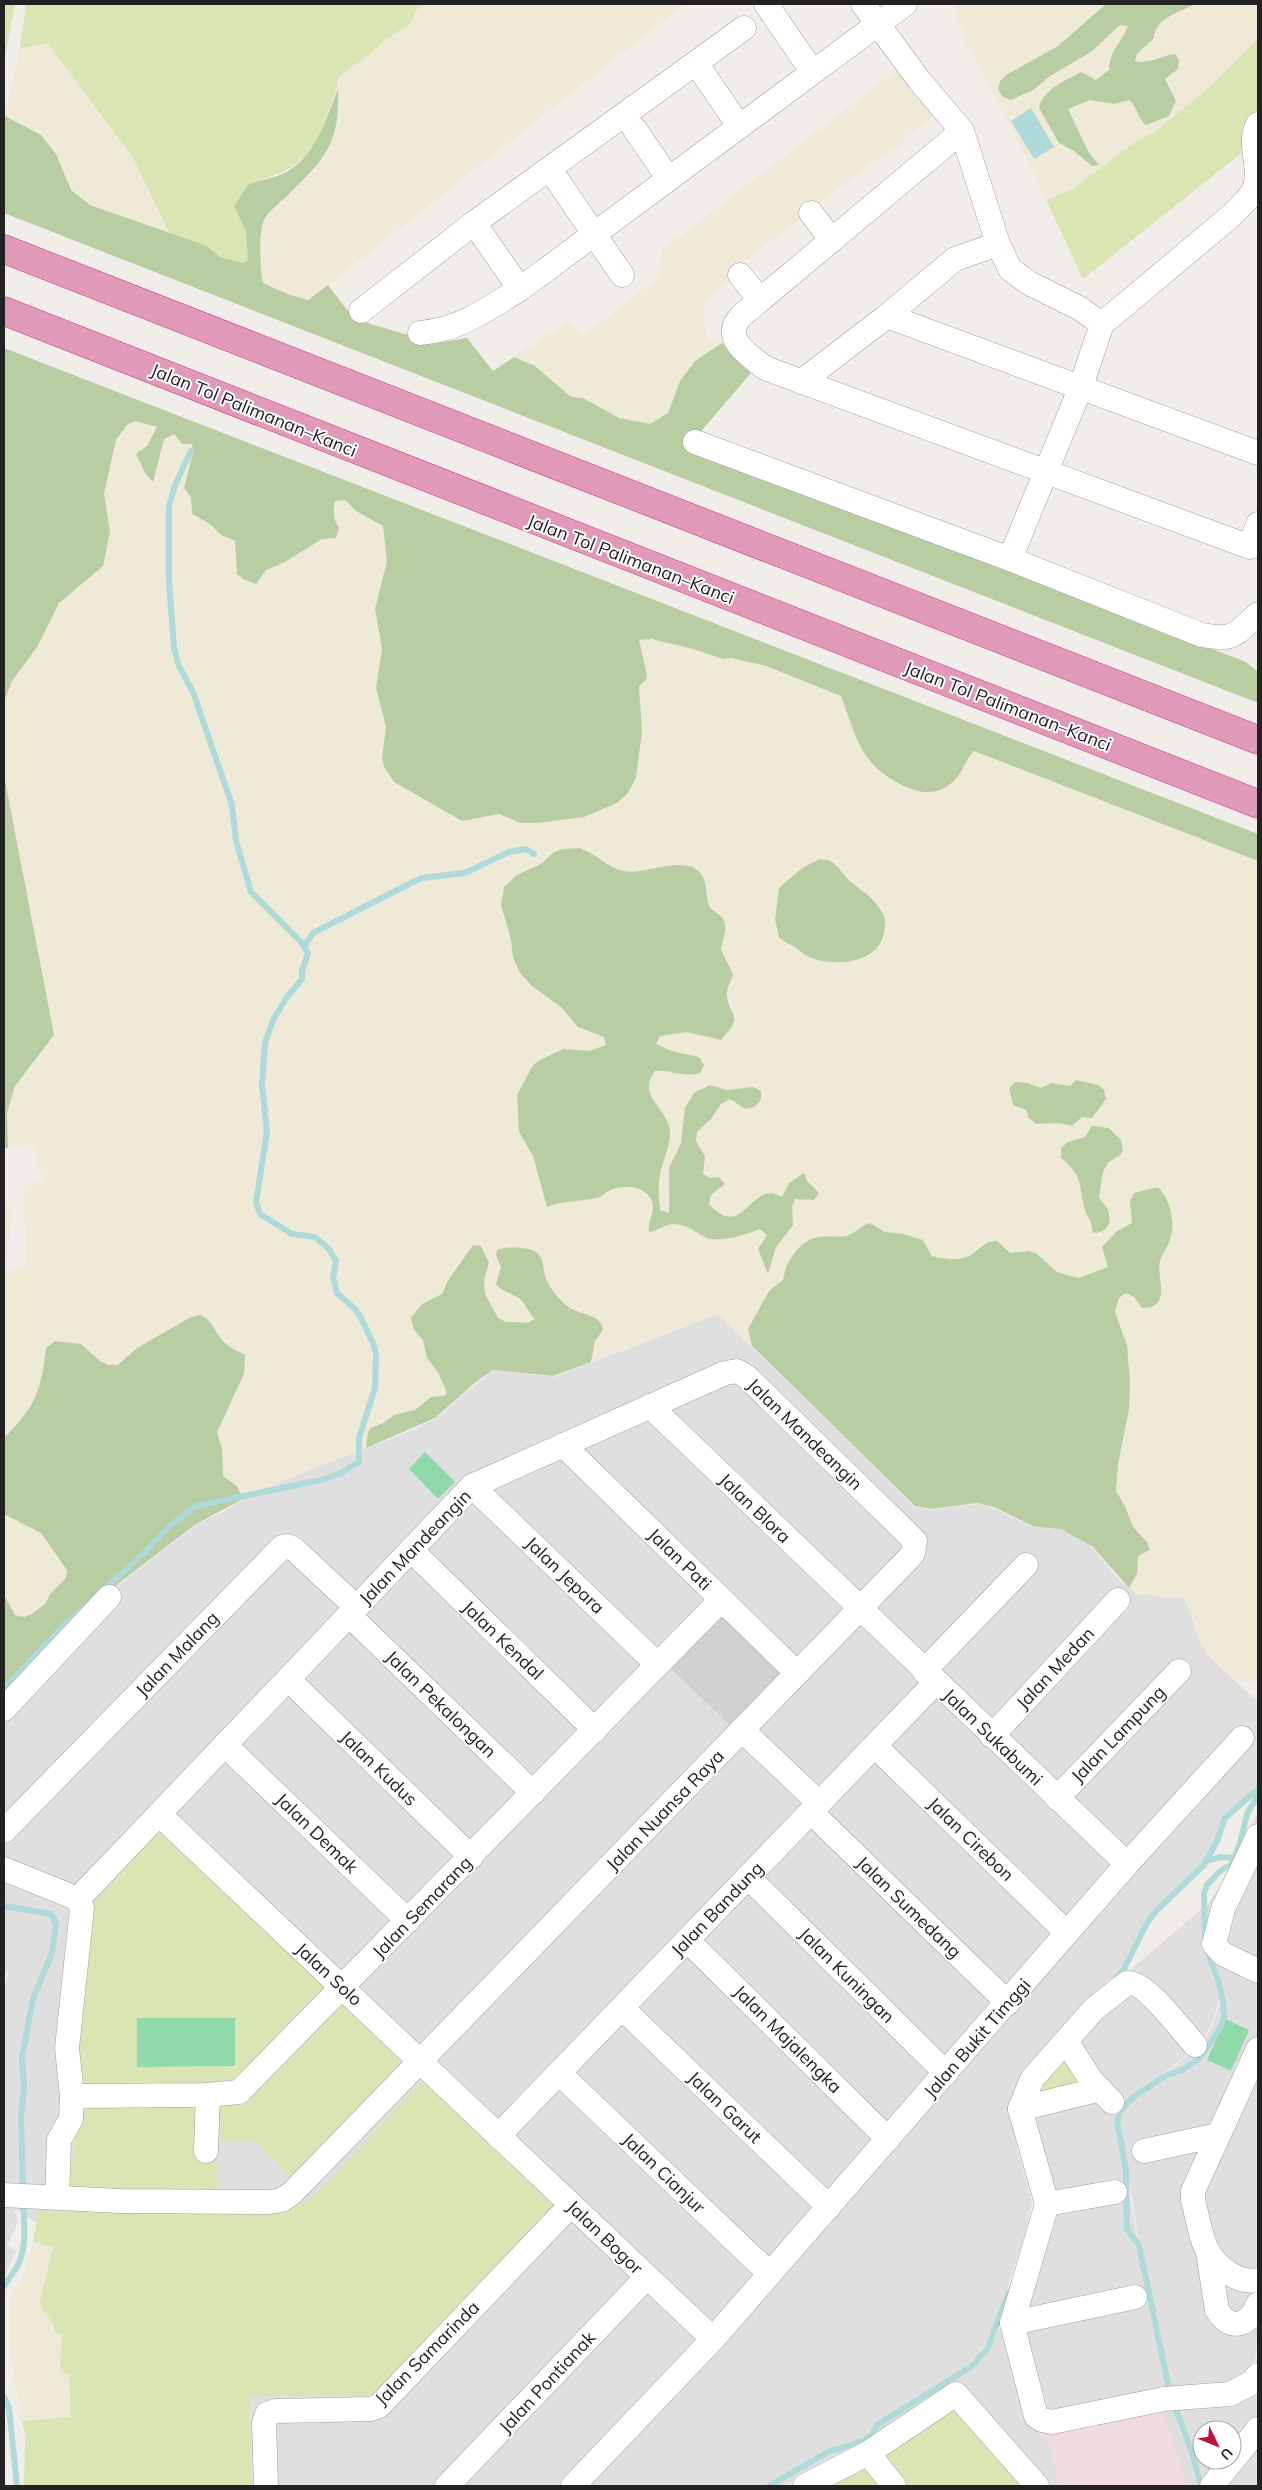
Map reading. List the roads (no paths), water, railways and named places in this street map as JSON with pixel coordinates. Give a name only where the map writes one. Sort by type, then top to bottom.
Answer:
[{"type":"highway","points":[[4,249],[1258,740]]},
{"type":"highway","name":"Jalan Tol Palimanan–Kanci","points":[[4,311],[1258,804]]},
{"type":"street","points":[[766,4],[812,71]]},
{"type":"street","points":[[862,4],[962,131],[998,244],[1010,269],[1019,276],[1079,308],[1102,324]]},
{"type":"street","points":[[420,333],[441,331],[462,324],[520,289],[876,23],[905,4]]},
{"type":"street","points":[[361,311],[474,223],[744,28]]},
{"type":"street","points":[[696,63],[739,126]]},
{"type":"street","points":[[1010,559],[1045,470],[1080,389],[1102,324],[1232,215],[1250,196],[1257,180],[1253,134],[1258,124]]},
{"type":"street","points":[[634,128],[668,178]]},
{"type":"street","points":[[962,131],[760,300],[733,325],[733,335],[742,349],[765,368],[1045,470],[1254,550],[1258,524]]},
{"type":"street","points":[[558,181],[622,275]]},
{"type":"street","points":[[811,213],[832,240]]},
{"type":"street","points":[[474,223],[520,289]]},
{"type":"street","points":[[801,382],[887,316],[955,259],[998,244]]},
{"type":"street","points":[[740,275],[760,300]]},
{"type":"street","points":[[887,316],[1080,389],[1258,453]]},
{"type":"street","points":[[695,442],[1010,559],[1202,635],[1224,639],[1234,636],[1258,614]]},
{"type":"street","name":"Jalan Mandeangin","points":[[78,1899],[472,1486],[725,1373],[737,1371],[747,1377],[912,1537],[915,1546],[909,1558]]},
{"type":"street","name":"Jalan Blora","points":[[650,1406],[859,1609]]},
{"type":"street","name":"Jalan Pati","points":[[563,1445],[797,1673]]},
{"type":"street","name":"Jalan Jepara","points":[[472,1486],[658,1665]]},
{"type":"street","name":"Jalan Malang","points":[[4,1830],[282,1547],[288,1546],[295,1550],[353,1611]]},
{"type":"street","name":"Jalan Kendal","points":[[411,1550],[595,1730]]},
{"type":"street","name":"Jalan Nuansa Raya","points":[[6,2196],[119,2201],[270,2202],[282,2200],[292,2193],[909,1558]]},
{"type":"street","name":"Jalan Bandung","points":[[498,2136],[875,1746],[930,1677],[1026,1565]]},
{"type":"street","points":[[4,1709],[109,1597]]},
{"type":"street","name":"Jalan Semarang","points":[[72,2096],[208,2095],[239,2092],[343,1988],[721,1600]]},
{"type":"street","name":"Jalan Medan","points":[[992,1736],[1118,1600]]},
{"type":"street","name":"Jalan Sukabumi","points":[[859,1609],[1126,1864]]},
{"type":"street","name":"Jalan Pekalongan","points":[[353,1611],[533,1793]]},
{"type":"street","name":"Jalan Lampung","points":[[1057,1798],[1179,1670]]},
{"type":"street","name":"Jalan Kudus","points":[[288,1679],[471,1857]]},
{"type":"street","name":"Jalan Sumedang","points":[[742,1730],[815,1808],[1008,2003]]},
{"type":"street","name":"Jalan Bukit Timggi","points":[[574,2486],[713,2339],[1008,2003],[1126,1864],[1242,1738]]},
{"type":"street","name":"Jalan Demak","points":[[225,1745],[408,1921]]},
{"type":"street","name":"Jalan Cirebon","points":[[875,1746],[1067,1933]]},
{"type":"street","name":"Jalan Solo","points":[[159,1814],[498,2136]]},
{"type":"street","points":[[1258,1836],[1223,1909],[1214,1944],[1224,1954],[1258,1971]]},
{"type":"street","points":[[4,1869],[78,1899],[82,1908],[67,2048],[72,2096],[71,2119],[59,2140],[47,2197]]},
{"type":"street","name":"Jalan Kuningan","points":[[748,1877],[946,2073]]},
{"type":"street","name":"Jalan Majalengka","points":[[687,1940],[888,2139]]},
{"type":"street","points":[[1194,2045],[1144,1988],[1133,1982],[1120,1987],[1094,2009],[1032,2079],[1020,2109],[1046,2204],[1012,2322],[1036,2416],[1042,2420],[1052,2422],[1170,2399],[1230,2394],[1252,2382],[1258,2374]]},
{"type":"street","name":"Jalan Garut","points":[[622,2008],[829,2207]]},
{"type":"street","points":[[1020,2109],[1106,2096],[1091,2080],[1066,2041]]},
{"type":"street","points":[[1258,2048],[1193,2191],[1193,2200],[1208,2253],[1217,2310],[1221,2316],[1235,2324],[1243,2323],[1250,2319],[1258,2304]]},
{"type":"street","name":"Jalan Cianjur","points":[[559,2073],[770,2274]]},
{"type":"street","points":[[206,2151],[208,2095]]},
{"type":"street","points":[[1144,2151],[1218,2135]]},
{"type":"street","name":"Jalan Bogor","points":[[498,2136],[713,2339]]},
{"type":"street","points":[[1046,2204],[1115,2192]]},
{"type":"street","name":"Jalan Samarinda","points":[[266,2476],[264,2423],[267,2414],[276,2411],[371,2410],[379,2406],[571,2205]]},
{"type":"street","points":[[1208,2253],[1232,2276],[1250,2282],[1258,2280]]},
{"type":"street","name":"Jalan Pontianak","points":[[458,2483],[647,2277]]},
{"type":"street","points":[[1012,2322],[1135,2297]]},
{"type":"street","points":[[805,2486],[868,2453],[956,2394],[1037,2486]]},
{"type":"street","points":[[1212,2486],[1258,2430]]},
{"type":"street","points":[[868,2453],[894,2486]]},
{"type":"street","points":[[1233,2486],[1258,2455]]},
{"type":"water","points":[[1031,108],[1054,147],[1034,159],[1011,121]]},
{"type":"waterway","points":[[102,1591],[146,1551],[171,1525],[196,1506],[321,1480],[339,1474],[359,1462],[359,1438],[375,1388],[376,1354],[373,1343],[360,1316],[337,1293],[333,1278],[336,1261],[329,1249],[315,1237],[292,1234],[260,1214],[256,1202],[267,1132],[262,1084],[265,1043],[274,1018],[287,997],[302,979],[302,971],[308,953],[302,943],[251,892],[236,841],[232,805],[193,692],[179,666],[174,648],[169,580],[169,506],[175,485],[191,451]]},
{"type":"waterway","points":[[304,947],[313,933],[421,878],[465,873],[509,852],[526,849],[534,854]]},
{"type":"waterway","points":[[4,1689],[65,1624],[84,1608]]},
{"type":"waterway","points":[[1116,1978],[1124,1969],[1147,1923],[1157,1910],[1204,1865],[1217,1841],[1225,1818],[1258,1789]]},
{"type":"waterway","points":[[1201,2486],[1192,2452],[1170,2394],[1139,2245],[1127,2229],[1126,2170],[1117,2122],[1120,2112],[1132,2098],[1165,2076],[1182,2070],[1199,2059],[1220,2028],[1224,2017],[1223,2002],[1219,1983],[1205,1945],[1204,1893],[1207,1885],[1220,1871],[1232,1864],[1240,1843],[1247,1814],[1258,1795]]},
{"type":"waterway","points":[[1206,1861],[1221,1857],[1234,1858]]},
{"type":"waterway","points":[[4,1906],[51,1914],[56,1923],[52,1953],[33,1999],[22,2057],[24,2087],[21,2117],[23,2191]]},
{"type":"waterway","points":[[4,2286],[22,2256],[24,2232],[23,2201]]},
{"type":"waterway","points":[[769,2486],[828,2452],[862,2441],[872,2435],[877,2425],[972,2366],[987,2349],[1009,2292]]},
{"type":"waterway","points":[[4,2397],[9,2408],[17,2486]]}]
